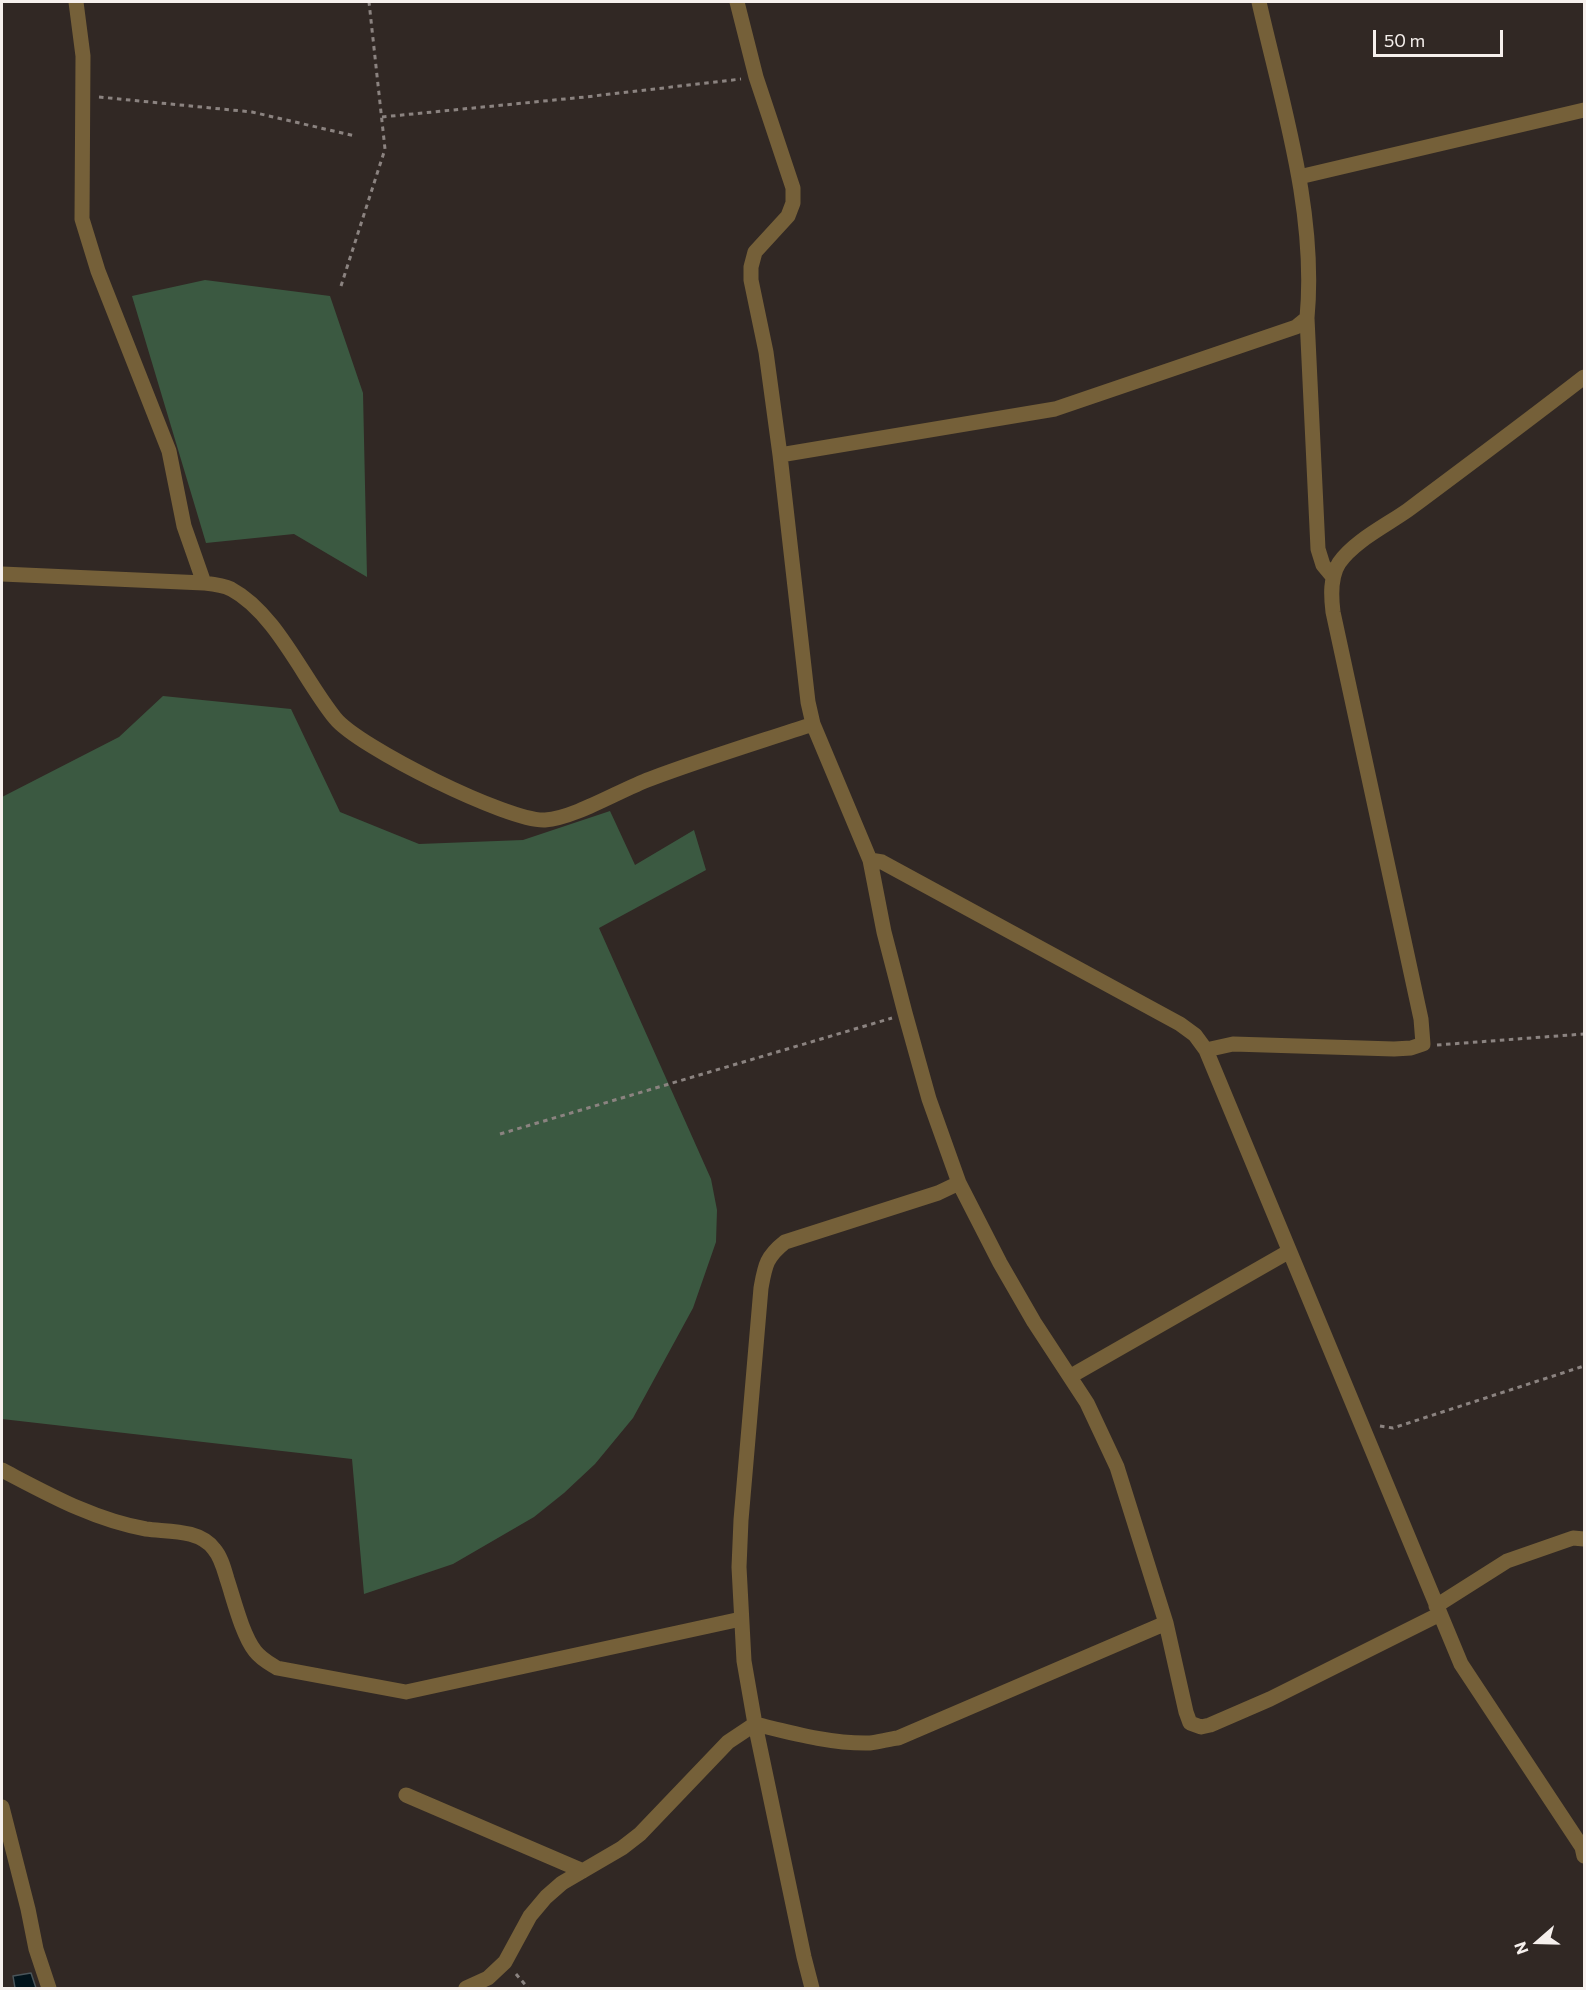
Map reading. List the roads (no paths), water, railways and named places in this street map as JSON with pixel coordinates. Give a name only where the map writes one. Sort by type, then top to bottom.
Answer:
[{"type":"street","points":[[76,2],[83,56],[82,219],[98,271],[169,451],[184,526],[204,583]]},
{"type":"street","points":[[737,2],[756,77],[793,188],[793,203],[788,216],[755,252],[751,267],[753,297],[766,352],[780,455],[808,702],[813,724],[870,860],[882,922],[905,1014],[929,1099],[959,1183],[1000,1263],[1034,1322],[1087,1403],[1116,1467],[1166,1623],[1185,1712],[1190,1723],[1201,1727],[1270,1699],[1438,1610],[1507,1561],[1573,1538],[1584,1539]]},
{"type":"street","points":[[1259,2],[1299,177],[1306,225],[1308,302],[1306,318],[1318,549],[1323,564],[1333,577]]},
{"type":"street","points":[[1299,177],[1584,110]]},
{"type":"street","points":[[780,455],[1055,409],[1296,327],[1306,318]]},
{"type":"street","points":[[1206,1050],[1233,1044],[1394,1049],[1411,1048],[1423,1044],[1421,1019],[1333,612],[1331,593],[1333,577],[1338,565],[1349,551],[1415,505],[1584,377]]},
{"type":"street","points":[[2,574],[204,583],[231,589],[262,615],[335,718],[348,731],[424,774],[521,818],[536,820],[561,817],[649,779],[813,724]]},
{"type":"street","points":[[870,860],[882,862],[1180,1024],[1195,1035],[1206,1050],[1461,1665],[1582,1847],[1584,1856]]},
{"type":"street","points":[[812,1989],[755,1724],[744,1661],[738,1567],[761,1288],[766,1263],[774,1251],[785,1242],[938,1193],[959,1183]]},
{"type":"street","points":[[1071,1376],[1288,1252]]},
{"type":"street","points":[[2,1470],[89,1514],[146,1529],[187,1534],[202,1539],[214,1548],[221,1561],[254,1650],[277,1668],[406,1692],[741,1619]]},
{"type":"street","points":[[466,1989],[488,1978],[505,1962],[530,1916],[546,1897],[562,1883],[622,1848],[640,1834],[728,1742],[755,1724],[794,1734],[841,1741],[872,1743],[898,1738],[1166,1623]]},
{"type":"street","points":[[406,1795],[583,1871]]},
{"type":"street","points":[[2,1807],[36,1949],[49,1989]]},
{"type":"water","points":[[31,1973],[36,1988],[15,1988],[13,1976]]}]
